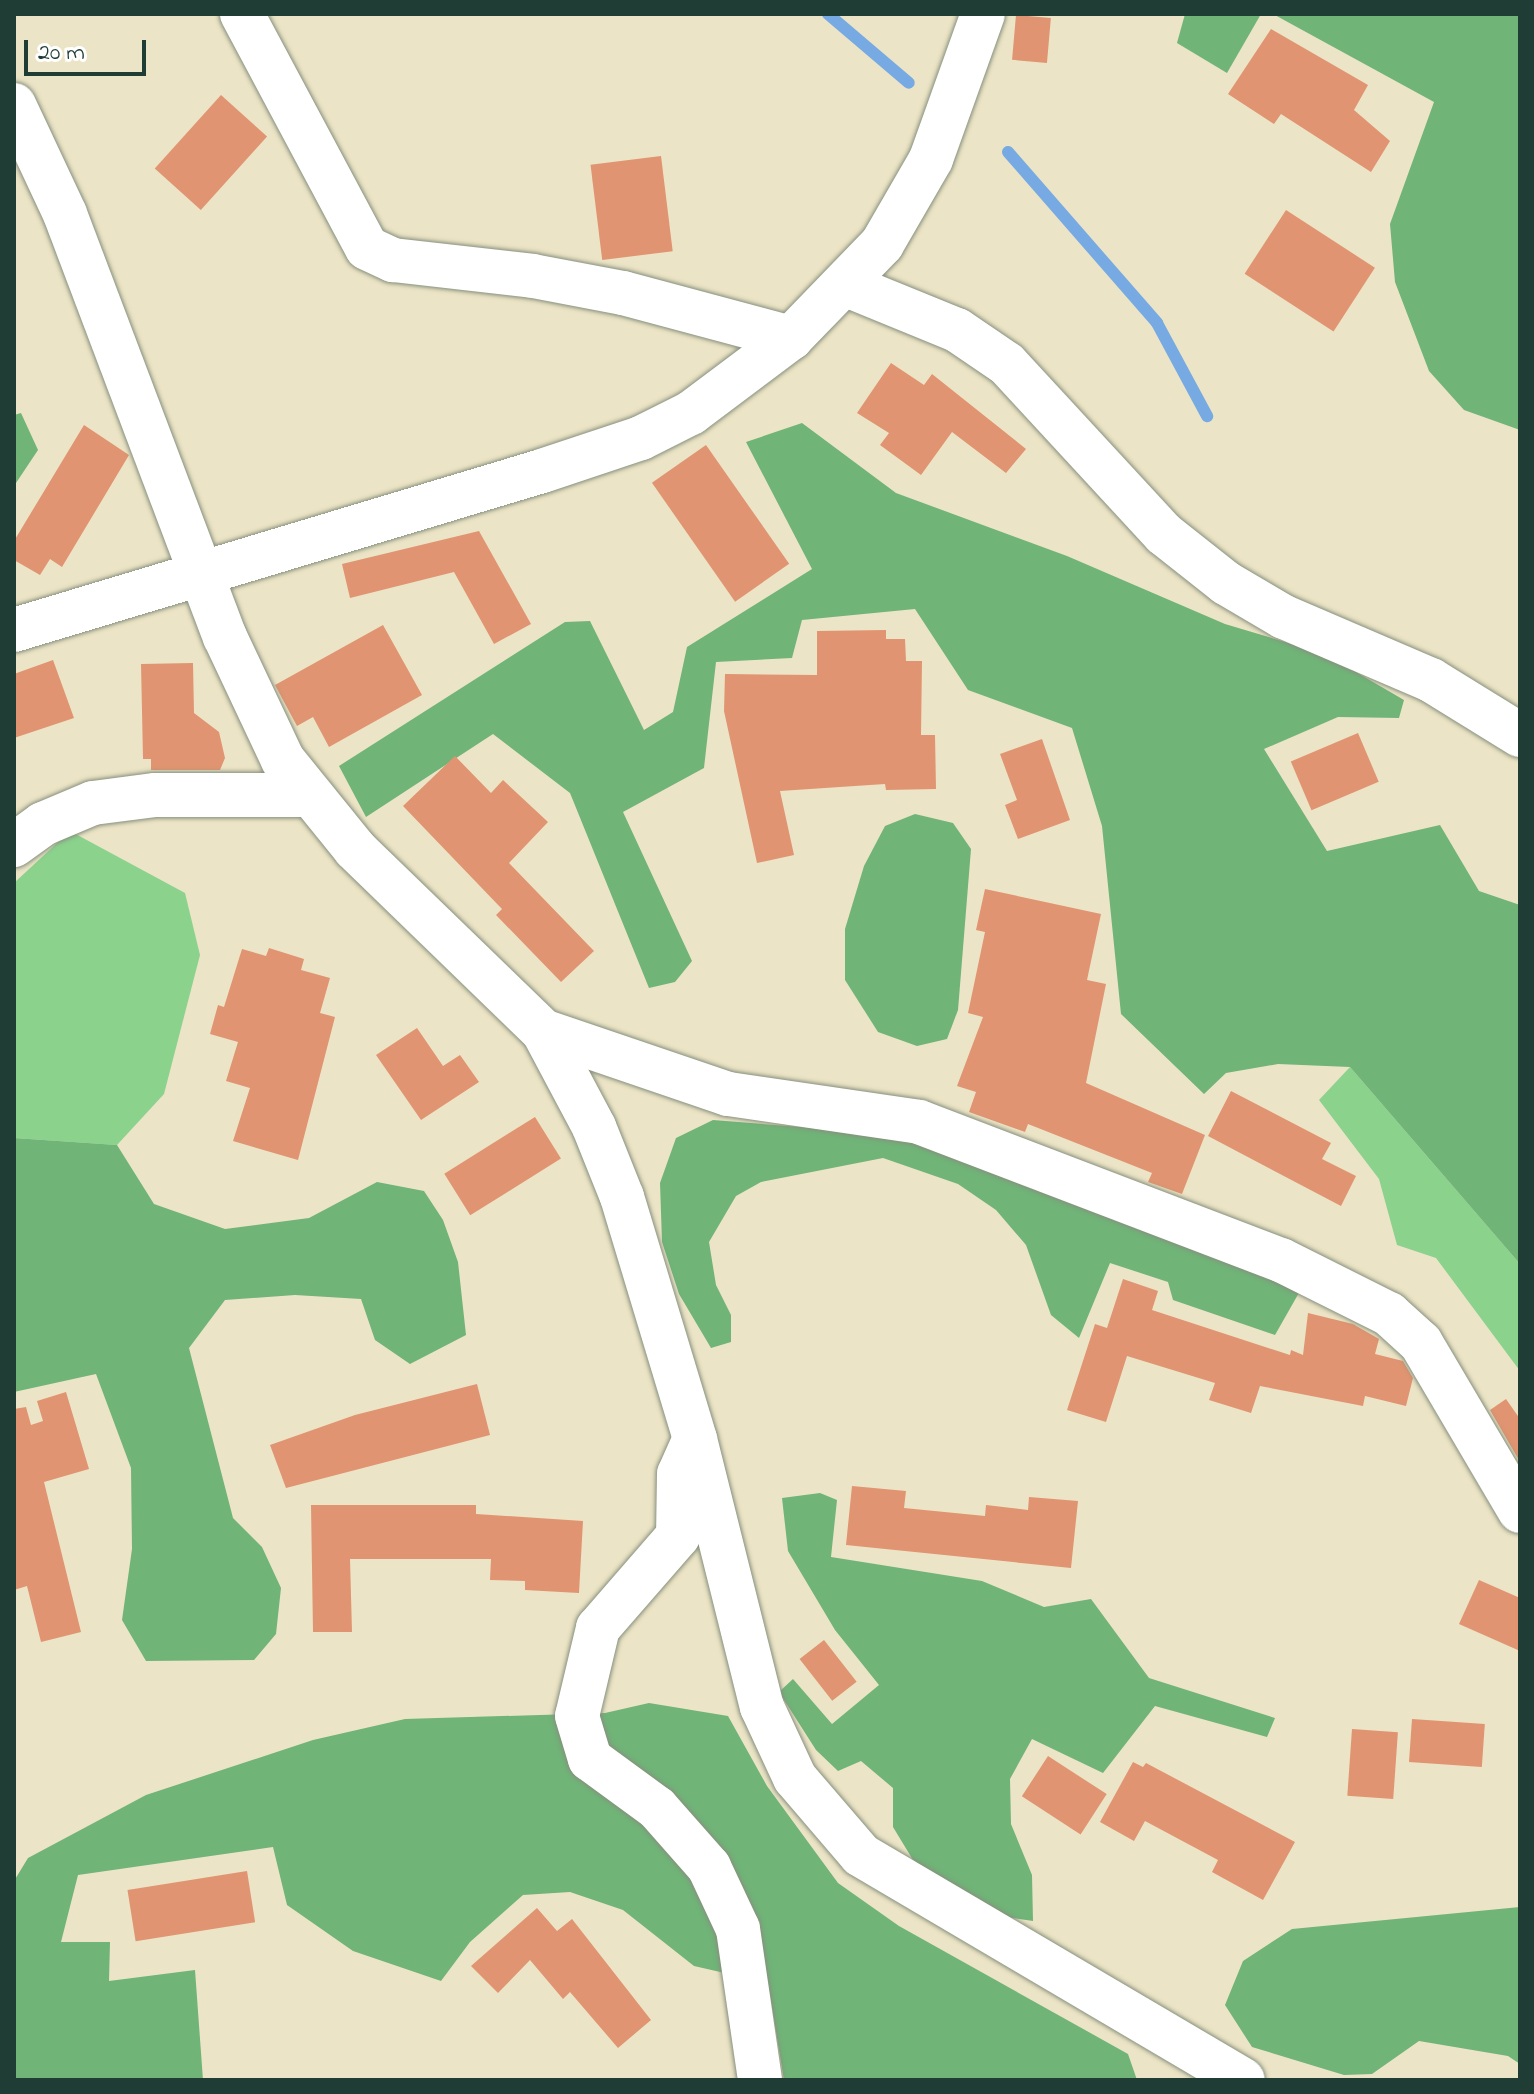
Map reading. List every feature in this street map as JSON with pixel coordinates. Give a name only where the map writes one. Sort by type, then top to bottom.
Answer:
[{"type":"street","points":[[242,14],[367,248],[393,260],[533,276],[623,293],[791,338]]},
{"type":"street","points":[[14,630],[641,438],[727,390],[791,338],[882,244],[931,159],[983,14]]},
{"type":"street","points":[[14,105],[65,214],[225,637],[283,760],[355,849],[543,1031],[580,1099],[622,1197],[695,1439],[762,1707],[795,1778],[832,1827],[861,1855],[916,1892],[1243,2080]]},
{"type":"street","points":[[844,284],[957,330],[1007,364],[1164,534],[1226,583],[1284,617],[1431,680],[1520,735]]},
{"type":"street","points":[[14,845],[43,824],[93,803],[155,795],[309,795]]},
{"type":"street","points":[[543,1031],[728,1094],[919,1122],[1281,1260],[1389,1314],[1421,1343],[1520,1511]]},
{"type":"street","points":[[695,1439],[679,1474],[678,1536],[598,1628],[577,1716],[590,1759],[657,1808],[709,1867],[738,1929],[757,2029],[760,2080]]},
{"type":"green space","points":[[1185,14],[1261,14],[1227,73],[1177,43]]},
{"type":"green space","points":[[1273,14],[1520,14],[1520,430],[1464,410],[1429,371],[1395,282],[1390,224],[1434,102]]},
{"type":"green space","points":[[21,413],[38,450],[14,486],[14,415]]},
{"type":"green space","points":[[802,423],[896,493],[1067,556],[1225,624],[1325,654],[1404,700],[1399,718],[1338,717],[1264,749],[1327,851],[1440,825],[1479,891],[1520,905],[1520,1264],[1350,1067],[1278,1064],[1226,1073],[1204,1094],[1121,1014],[1102,826],[1072,728],[968,690],[915,609],[802,620],[792,658],[716,662],[704,768],[623,812],[692,961],[675,982],[649,988],[570,793],[493,734],[366,817],[339,766],[565,622],[590,621],[644,730],[673,712],[687,647],[812,569],[746,442]]},
{"type":"green space","points":[[915,814],[953,823],[971,849],[958,1010],[947,1039],[917,1046],[878,1032],[845,980],[845,929],[864,866],[885,826]]},
{"type":"green space","points":[[70,831],[185,893],[200,955],[164,1094],[117,1145],[14,1138],[14,883]]},
{"type":"green space","points":[[1350,1067],[1520,1264],[1520,1371],[1436,1258],[1397,1245],[1379,1179],[1319,1100]]},
{"type":"green space","points":[[713,1120],[877,1133],[923,1146],[1035,1184],[1300,1291],[1275,1335],[1173,1300],[1168,1282],[1110,1263],[1079,1338],[1051,1315],[1026,1245],[996,1210],[958,1184],[883,1158],[761,1182],[736,1196],[709,1242],[716,1285],[731,1315],[731,1342],[711,1348],[679,1294],[662,1242],[660,1183],[676,1138]]},
{"type":"green space","points":[[14,1138],[117,1145],[154,1204],[225,1229],[309,1218],[377,1182],[424,1191],[443,1220],[458,1262],[466,1335],[410,1364],[375,1340],[361,1299],[295,1295],[225,1300],[189,1348],[233,1518],[262,1547],[281,1588],[276,1634],[254,1660],[146,1661],[122,1620],[132,1549],[131,1468],[96,1374],[14,1392]]},
{"type":"green space","points":[[820,1493],[837,1500],[831,1557],[982,1581],[1044,1607],[1091,1599],[1149,1678],[1275,1718],[1267,1737],[1155,1706],[1103,1773],[1032,1739],[1010,1779],[1011,1824],[1032,1875],[1033,1921],[985,1914],[913,1860],[893,1827],[893,1788],[861,1761],[838,1771],[816,1750],[779,1692],[793,1679],[832,1724],[879,1685],[835,1630],[788,1551],[782,1498]]},
{"type":"green space","points":[[649,1703],[728,1716],[767,1786],[838,1883],[899,1926],[1128,2054],[1137,2080],[784,2080],[768,1983],[694,1966],[623,1910],[570,1892],[523,1895],[470,1942],[441,1981],[353,1951],[287,1905],[273,1847],[78,1875],[61,1942],[110,1942],[109,1981],[195,1970],[203,2080],[14,2080],[14,1881],[28,1858],[146,1795],[313,1740],[405,1719],[605,1713]]},
{"type":"green space","points":[[1520,1907],[1520,2064],[1508,2056],[1419,2041],[1372,2074],[1344,2075],[1252,2047],[1225,2005],[1243,1961],[1292,1929]]},
{"type":"building","points":[[1016,15],[1051,18],[1047,63],[1012,60]]},
{"type":"building","points":[[1271,29],[1368,85],[1354,110],[1390,141],[1371,172],[1281,114],[1274,124],[1228,94]]},
{"type":"building","points":[[221,95],[267,136],[201,210],[155,169]]},
{"type":"building","points":[[661,156],[673,251],[602,260],[591,165]]},
{"type":"building","points":[[1286,210],[1375,268],[1334,331],[1245,274]]},
{"type":"building","points":[[891,363],[924,385],[932,374],[1026,449],[1006,473],[952,432],[921,475],[880,445],[889,433],[857,413]]},
{"type":"building","points":[[84,425],[129,455],[62,567],[50,559],[40,575],[14,560],[14,541]]},
{"type":"building","points":[[706,445],[789,564],[735,602],[652,483]]},
{"type":"building","points":[[479,531],[531,624],[494,644],[454,572],[350,598],[342,564]]},
{"type":"building","points":[[383,625],[422,695],[329,747],[313,717],[297,726],[275,685]]},
{"type":"building","points":[[886,630],[886,639],[905,639],[906,661],[922,661],[921,735],[935,735],[936,789],[886,790],[885,784],[780,791],[794,855],[757,863],[724,711],[725,674],[817,675],[817,631]]},
{"type":"building","points":[[53,660],[74,718],[14,738],[14,674]]},
{"type":"building","points":[[193,663],[194,713],[219,732],[225,758],[220,770],[151,770],[151,759],[143,759],[141,664]]},
{"type":"building","points":[[1358,733],[1379,782],[1312,810],[1291,762]]},
{"type":"building","points":[[1042,739],[1070,820],[1018,839],[1005,805],[1017,800],[1000,754]]},
{"type":"building","points":[[455,756],[491,793],[503,780],[548,822],[509,863],[594,951],[561,982],[496,915],[502,909],[403,806]]},
{"type":"building","points":[[985,889],[1101,914],[1087,980],[1106,984],[1086,1083],[1205,1135],[1182,1194],[1148,1182],[1152,1173],[1028,1124],[1025,1132],[969,1112],[976,1092],[957,1086],[983,1017],[968,1013],[985,932],[976,930]]},
{"type":"building","points":[[269,948],[304,959],[301,970],[330,978],[320,1013],[335,1017],[298,1160],[233,1141],[250,1088],[226,1081],[238,1042],[210,1034],[218,1005],[224,1007],[242,949],[266,956]]},
{"type":"building","points":[[417,1028],[443,1066],[460,1055],[479,1082],[421,1120],[376,1055]]},
{"type":"building","points":[[1231,1091],[1331,1143],[1322,1159],[1356,1176],[1341,1206],[1208,1136]]},
{"type":"building","points":[[535,1117],[561,1159],[470,1215],[444,1174]]},
{"type":"building","points":[[1123,1279],[1158,1291],[1152,1310],[1290,1355],[1291,1350],[1303,1355],[1308,1313],[1353,1324],[1379,1339],[1375,1354],[1403,1361],[1413,1378],[1406,1406],[1365,1396],[1363,1406],[1260,1386],[1251,1413],[1209,1400],[1215,1383],[1127,1356],[1106,1422],[1067,1410],[1095,1324],[1107,1328]]},
{"type":"building","points":[[477,1384],[490,1435],[286,1488],[270,1445],[355,1415]]},
{"type":"building","points":[[66,1392],[89,1469],[44,1482],[81,1632],[41,1642],[27,1586],[14,1590],[14,1409],[26,1407],[31,1425],[43,1421],[37,1401]]},
{"type":"building","points":[[1506,1399],[1520,1419],[1520,1462],[1490,1410]]},
{"type":"building","points":[[852,1486],[906,1491],[904,1508],[985,1516],[986,1505],[1028,1510],[1029,1497],[1078,1501],[1071,1568],[846,1545]]},
{"type":"building","points":[[311,1505],[476,1505],[476,1514],[583,1521],[579,1593],[525,1590],[525,1581],[490,1580],[491,1559],[350,1559],[352,1632],[313,1632]]},
{"type":"building","points":[[1479,1580],[1520,1598],[1520,1651],[1459,1624]]},
{"type":"building","points":[[824,1640],[857,1682],[832,1701],[800,1659]]},
{"type":"building","points":[[1412,1719],[1485,1724],[1482,1767],[1409,1762]]},
{"type":"building","points":[[1352,1729],[1398,1732],[1393,1799],[1347,1796]]},
{"type":"building","points":[[1048,1756],[1107,1794],[1081,1834],[1022,1796]]},
{"type":"building","points":[[1133,1762],[1143,1767],[1146,1763],[1295,1842],[1263,1900],[1212,1872],[1218,1860],[1145,1821],[1134,1841],[1100,1822]]},
{"type":"building","points":[[247,1871],[255,1922],[136,1941],[127,1890]]},
{"type":"building","points":[[537,1908],[557,1931],[572,1919],[651,2020],[618,2048],[570,1992],[563,1999],[530,1960],[498,1993],[471,1966]]},
{"type":"waterway","points":[[828,14],[909,83]]},
{"type":"waterway","points":[[1008,152],[1157,323],[1207,416]]}]
